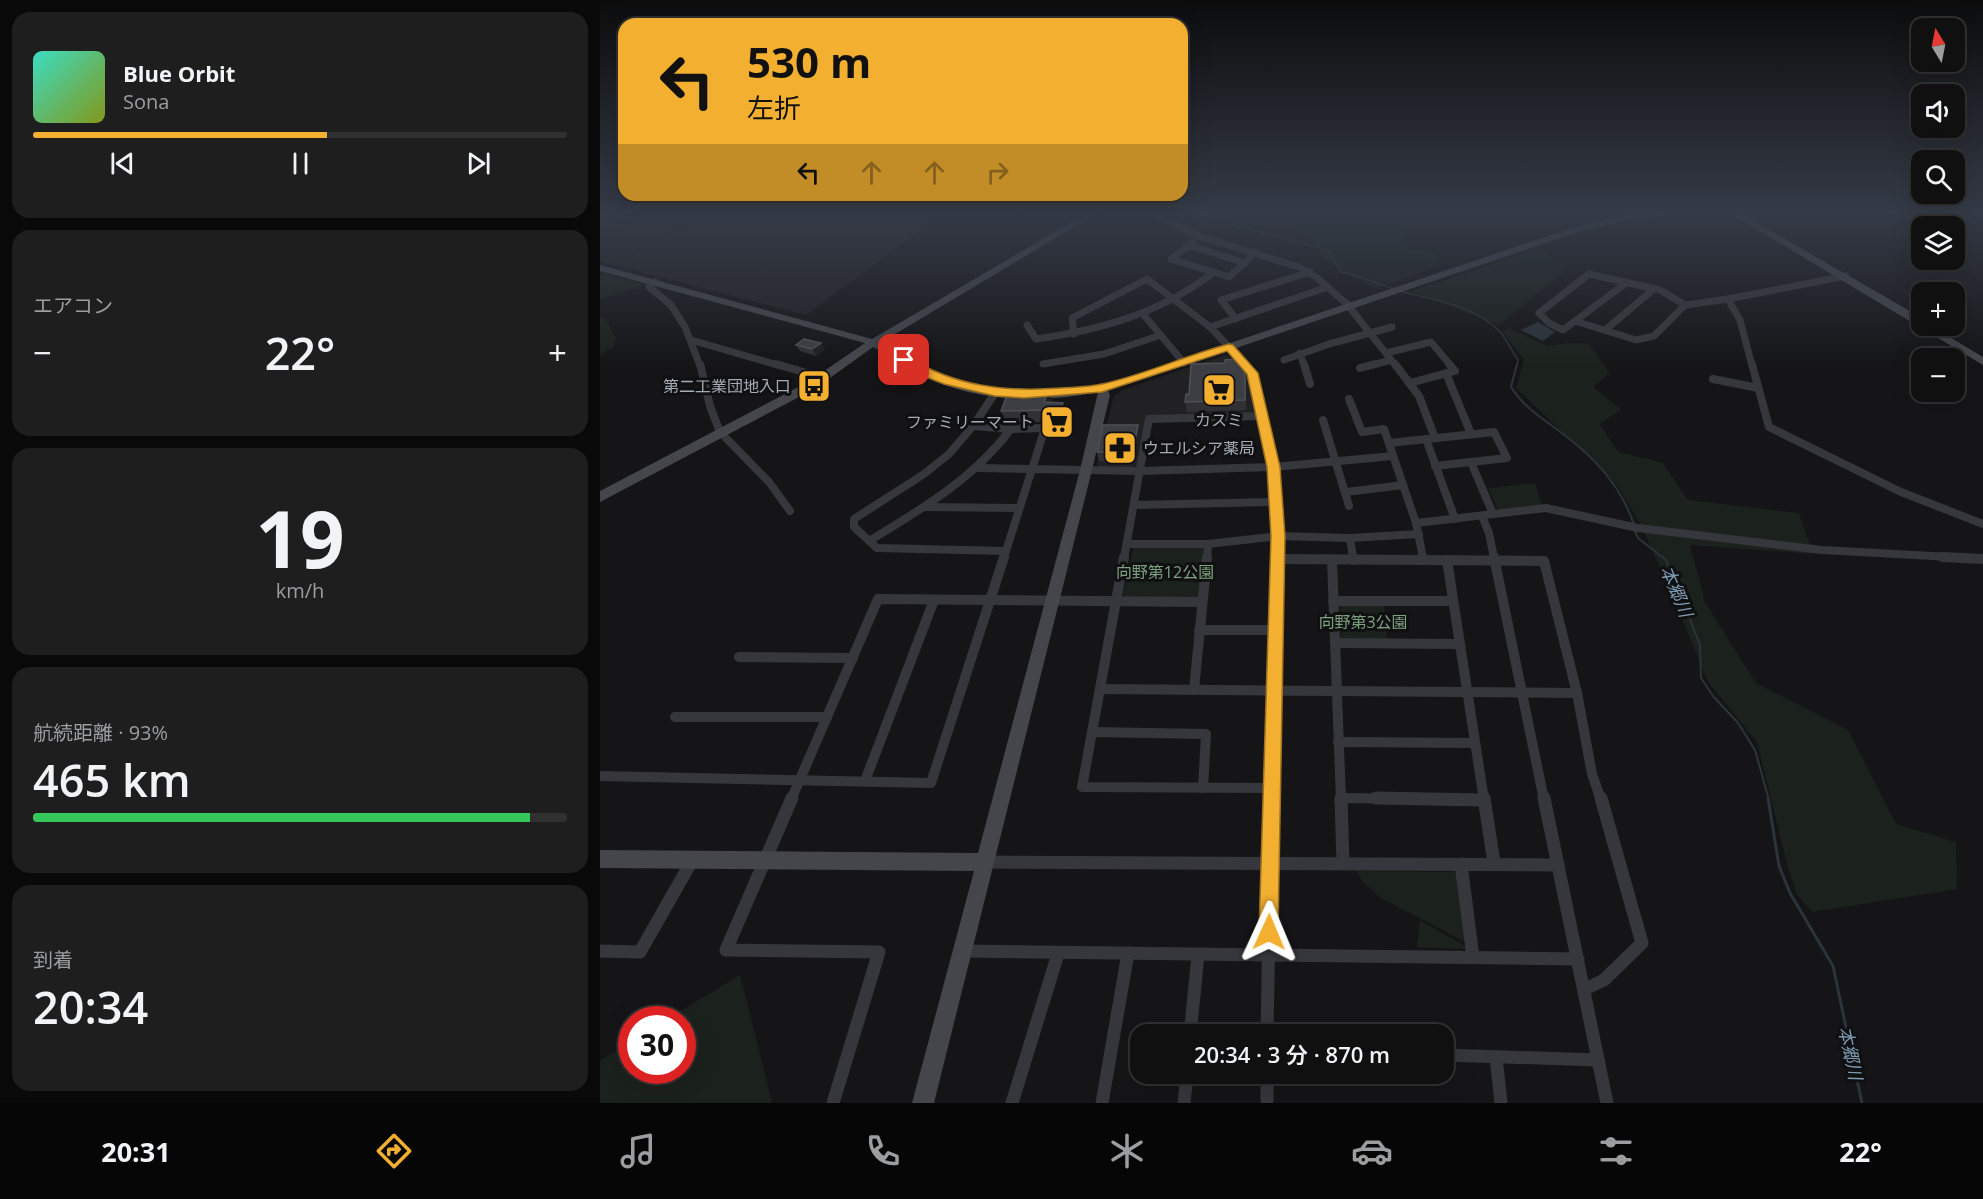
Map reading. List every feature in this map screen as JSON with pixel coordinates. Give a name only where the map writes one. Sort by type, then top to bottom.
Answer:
[{"type":"street","points":[[600,497],[824,378],[874,342],[1002,263]]},
{"type":"street","points":[[1184,263],[1228,278],[1243,263]]},
{"type":"street","points":[[1285,263],[1310,272],[1348,306],[1419,396],[1436,466],[1455,519]]},
{"type":"street","points":[[600,267],[874,342],[932,376],[969,388],[995,393],[1043,394],[1102,388],[1184,363],[1476,263]]},
{"type":"street","points":[[1824,263],[1911,316]]},
{"type":"street","points":[[1236,319],[1221,300],[1310,272]]},
{"type":"street","points":[[1027,325],[1036,339],[1074,334],[1143,314],[1192,290],[1213,273]]},
{"type":"street","points":[[1626,283],[1563,330],[1549,323],[1539,313],[1588,274],[1662,291],[1685,305]]},
{"type":"street","points":[[1575,321],[1636,340],[1654,336],[1685,305],[1846,276]]},
{"type":"street","points":[[1074,334],[1072,318],[1147,279],[1210,327],[1252,373],[1274,467],[1278,536],[1267,1024]]},
{"type":"street","points":[[655,282],[649,287],[671,305],[691,340],[720,432],[769,482],[790,511]]},
{"type":"street","points":[[1210,327],[1328,287]]},
{"type":"street","points":[[1605,330],[1654,289]]},
{"type":"street","points":[[1728,299],[1740,320],[1769,427],[1863,474],[1936,507],[1983,524]]},
{"type":"street","points":[[1143,314],[1184,363]]},
{"type":"street","points":[[1284,360],[1300,353],[1392,327]]},
{"type":"street","points":[[1043,364],[1104,354],[1161,335]]},
{"type":"street","points":[[1941,336],[1983,362]]},
{"type":"street","points":[[691,340],[824,378]]},
{"type":"street","points":[[1360,368],[1431,342],[1455,371],[1410,383]]},
{"type":"street","points":[[1300,353],[1310,384]]},
{"type":"street","points":[[1446,373],[1472,434]]},
{"type":"street","points":[[1713,379],[1758,388]]},
{"type":"street","points":[[923,1103],[1053,602],[1104,395],[1102,388]]},
{"type":"street","points":[[995,393],[973,426],[949,454],[854,519],[854,527],[877,548],[1006,551]]},
{"type":"street","points":[[1349,399],[1362,432],[1384,429],[1416,523],[1423,560]]},
{"type":"street","points":[[1263,416],[1149,419],[1082,787],[1271,788]]},
{"type":"street","points":[[1323,420],[1349,506]]},
{"type":"street","points":[[600,776],[931,783],[1045,428],[1011,429],[973,426]]},
{"type":"street","points":[[869,541],[924,507],[979,468],[1011,429]]},
{"type":"street","points":[[1389,443],[1494,432],[1507,458],[1436,466]]},
{"type":"street","points":[[979,468],[1140,471],[1274,467],[1393,456]]},
{"type":"street","points":[[1471,462],[1487,515],[1607,1103]]},
{"type":"street","points":[[1346,492],[1403,485]]},
{"type":"street","points":[[1134,505],[1277,502]]},
{"type":"street","points":[[924,507],[1019,508]]},
{"type":"street","points":[[1416,523],[1546,508],[1556,512],[1635,527],[1821,550],[1983,559]]},
{"type":"street","points":[[1127,544],[1208,544],[1278,536],[1350,538],[1419,534]]},
{"type":"street","points":[[1350,538],[1353,560]]},
{"type":"street","points":[[1194,690],[1208,544]]},
{"type":"street","points":[[1277,559],[1544,561],[1577,693],[1593,774],[1642,944],[1604,980],[1585,989]]},
{"type":"street","points":[[1332,560],[1343,863]]},
{"type":"street","points":[[1447,560],[1494,863]]},
{"type":"street","points":[[833,1103],[879,952],[726,950],[878,599],[1201,602]]},
{"type":"street","points":[[865,781],[934,600]]},
{"type":"street","points":[[1333,601],[1453,602]]},
{"type":"street","points":[[1199,630],[1275,630]]},
{"type":"street","points":[[1335,643],[1459,644]]},
{"type":"street","points":[[739,657],[853,658]]},
{"type":"street","points":[[1100,689],[1577,693]]},
{"type":"street","points":[[675,717],[827,717]]},
{"type":"street","points":[[1092,732],[1206,734],[1203,788]]},
{"type":"street","points":[[1338,742],[1475,743]]},
{"type":"street","points":[[1341,798],[1483,800]]},
{"type":"street","points":[[600,859],[1558,865]]},
{"type":"street","points":[[600,951],[640,952],[693,860]]},
{"type":"street","points":[[1461,864],[1473,957]]},
{"type":"street","points":[[962,951],[1578,959]]},
{"type":"street","points":[[1102,1103],[1128,953]]},
{"type":"street","points":[[1012,1103],[1058,954]]},
{"type":"street","points":[[1191,1024],[1198,955]]},
{"type":"street","points":[[1454,1055],[1599,1060]]},
{"type":"street","points":[[1496,1057],[1501,1103]]},
{"type":"street","points":[[1184,1103],[1185,1084]]},
{"type":"street","points":[[1267,1084],[1267,1103]]},
{"type":"shaded area","points":[[617,263],[876,263],[806,315],[614,265]]},
{"type":"shaded area","points":[[1538,322],[1555,332],[1543,341],[1521,330]]},
{"type":"shaded area","points":[[1225,355],[1229,356],[1247,376],[1256,411],[1252,414],[1146,416],[1137,465],[1100,468],[1097,464],[1114,396],[1122,390]]},
{"type":"green space","points":[[1331,263],[1437,263],[1437,267],[1374,289]]},
{"type":"green space","points":[[1494,263],[1562,263],[1568,268],[1499,325],[1411,291]]},
{"type":"green space","points":[[606,274],[645,285],[600,299],[600,277]]},
{"type":"green space","points":[[600,316],[606,319],[616,339],[613,348],[600,354]]},
{"type":"green space","points":[[1509,328],[1547,346],[1566,343],[1589,344],[1610,373],[1593,387],[1621,409],[1600,424],[1618,452],[1663,463],[1688,500],[1799,513],[1813,554],[1690,545],[1705,602],[1756,683],[1848,730],[1896,824],[1956,842],[1957,889],[1812,912],[1797,895],[1757,742],[1708,682],[1640,523],[1616,483],[1516,388],[1524,360],[1502,331]]},
{"type":"green space","points":[[1535,483],[1542,505],[1498,510],[1488,488]]},
{"type":"green space","name":"向野第12公園","points":[[1136,546],[1201,547],[1205,551],[1200,595],[1193,598],[1127,598],[1123,594],[1133,549]]},
{"type":"green space","name":"向野第3公園","points":[[1340,605],[1384,605],[1387,639],[1341,638]]},
{"type":"green space","points":[[1356,871],[1458,872],[1467,943],[1381,898],[1364,883]]},
{"type":"green space","points":[[1420,920],[1470,949],[1417,947]]},
{"type":"green space","points":[[740,975],[772,1103],[600,1103],[600,1061],[618,1049],[618,1084],[696,1084],[696,1006],[689,1006]]},
{"type":"building","points":[[804,339],[821,343],[812,349],[796,345]]},
{"type":"building","name":"カスミ","points":[[1238,359],[1245,370],[1245,400],[1185,402],[1186,394],[1189,394],[1191,364],[1225,363],[1225,360]]},
{"type":"building","points":[[1009,390],[1049,390],[1044,402],[1063,403],[1058,418],[1047,418],[1047,413],[1042,410],[1001,411]]},
{"type":"building","points":[[1103,425],[1138,425],[1133,452],[1097,452]]},
{"type":"waterway","name":"本郷川","points":[[1336,263],[1341,272],[1395,289]]},
{"type":"waterway","name":"本郷川","points":[[1400,291],[1440,301],[1479,315],[1503,335],[1518,360],[1517,366]]},
{"type":"waterway","name":"本郷川","points":[[1517,364],[1511,387],[1516,394],[1528,407],[1574,443],[1606,474],[1622,498],[1634,525]]},
{"type":"waterway","name":"本郷川","points":[[1635,531],[1638,538],[1666,560],[1700,645],[1701,678],[1713,696],[1738,723],[1755,750],[1769,800]]},
{"type":"waterway","name":"本郷川","points":[[1768,798],[1779,866],[1790,893],[1833,966],[1862,1103]]},
{"type":"place","name":"第二工業団地入口","points":[[814,386]]},
{"type":"place","name":"カスミ","points":[[1219,390]]},
{"type":"place","name":"ファミリーマート","points":[[1057,422]]},
{"type":"place","name":"ウエルシア薬局","points":[[1120,448]]},
{"type":"route","points":[[904,360],[925,373],[948,382],[995,393],[1024,395],[1102,388],[1229,347],[1252,373],[1274,467],[1278,536],[1269,932]]}]
